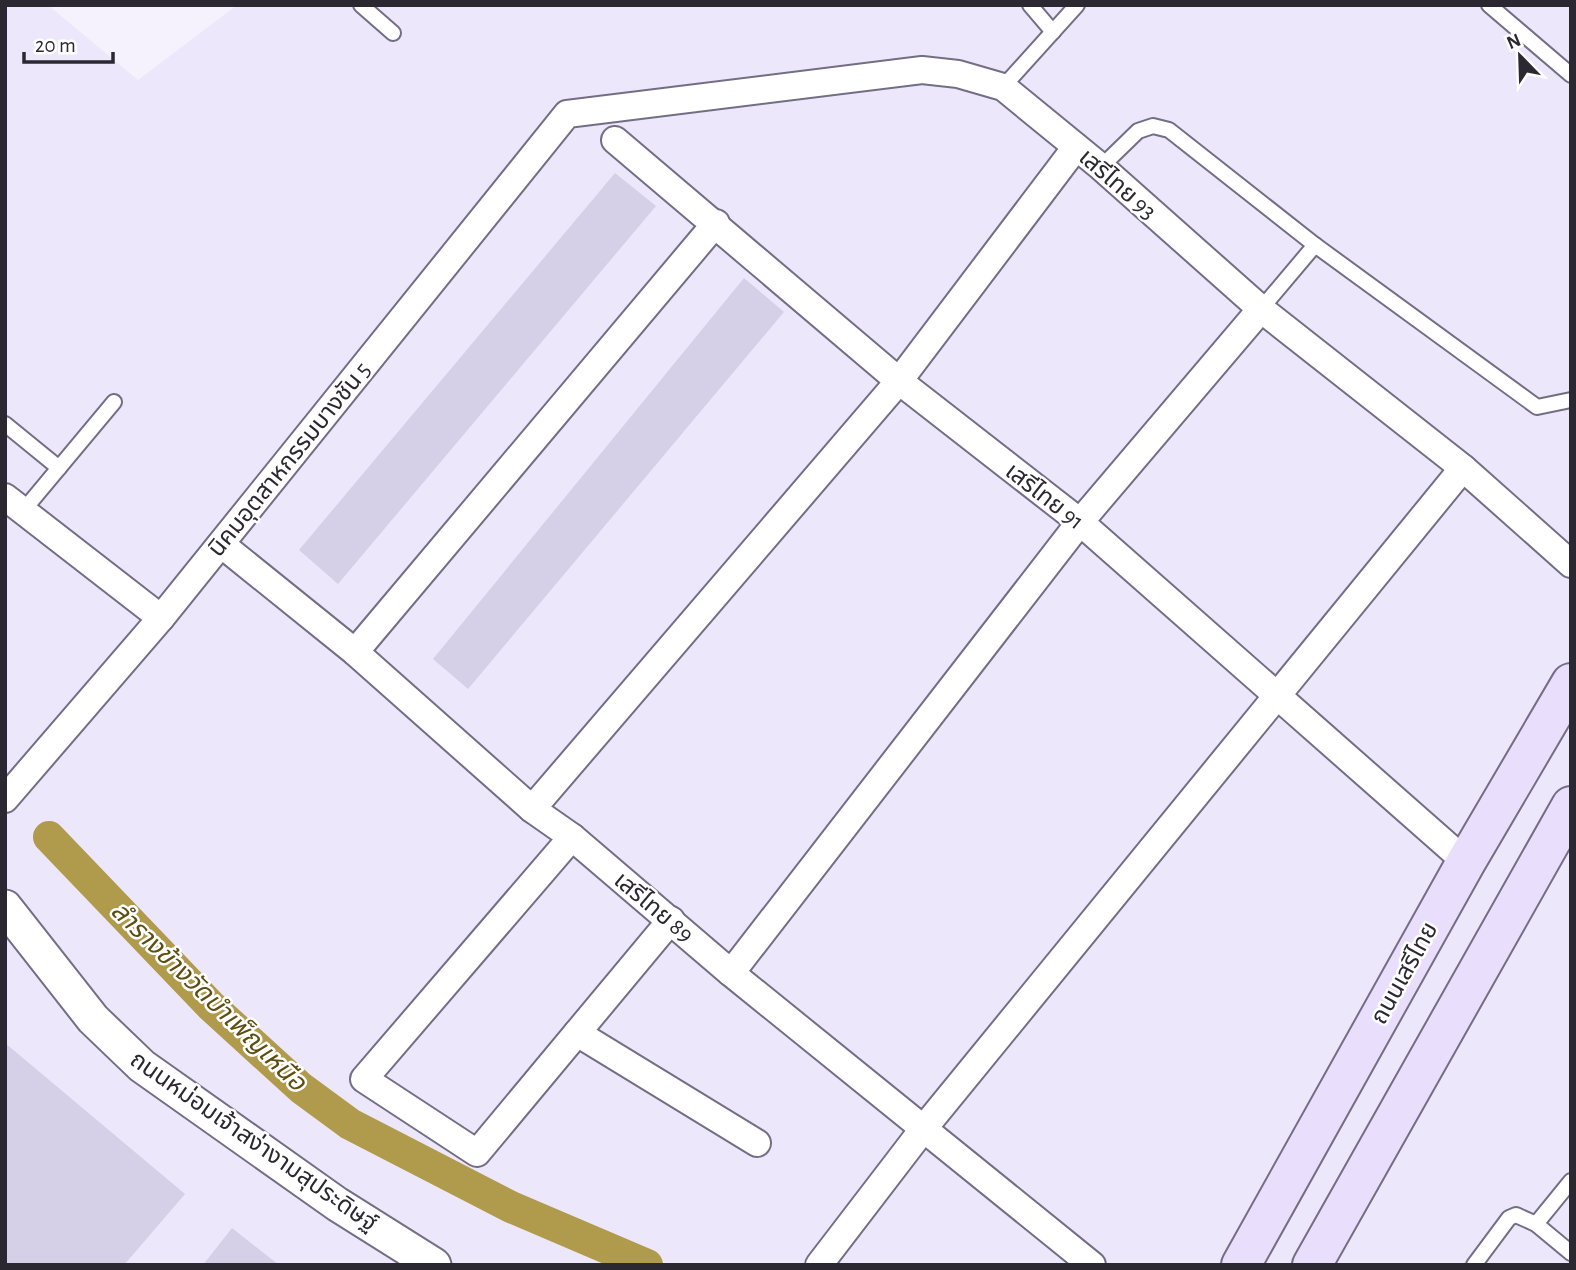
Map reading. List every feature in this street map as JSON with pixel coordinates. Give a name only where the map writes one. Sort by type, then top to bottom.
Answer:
[{"type":"main road","name":"ถนนเสรีไทย","points":[[1241,1265],[1466,862],[1571,683]]},
{"type":"main road","points":[[1312,1265],[1571,806]]},
{"type":"street","name":"เสรีไทย 93","points":[[567,114],[922,70],[958,74],[1003,88],[1101,167],[1261,309],[1463,468],[1571,564]]},
{"type":"street","name":"นิคมอุตสาหกรรมบางชัน 5","points":[[5,799],[161,618],[567,114]]},
{"type":"street","name":"เสรีไทย 91","points":[[615,140],[899,381],[1080,522],[1466,862]]},
{"type":"street","points":[[532,808],[899,381],[1076,147]]},
{"type":"street","points":[[355,652],[716,223]]},
{"type":"street","points":[[732,973],[1080,522],[1261,309]]},
{"type":"street","points":[[819,1265],[924,1128],[1463,468]]},
{"type":"street","points":[[14,504],[161,618]]},
{"type":"street","name":"เสรีไทย 89","points":[[221,544],[355,652],[532,808],[572,837],[732,973],[1092,1265]]},
{"type":"street","points":[[572,837],[364,1079],[477,1153],[671,920]]},
{"type":"street","name":"ถนนหม่อมเจ้าสง่างามสุประดิษฐ์","points":[[5,907],[93,1019],[142,1066],[337,1204],[434,1265]]},
{"type":"street","points":[[577,1033],[757,1143]]},
{"type":"lane","points":[[361,5],[393,33]]},
{"type":"lane","points":[[1030,5],[1053,32]]},
{"type":"lane","points":[[1003,88],[1077,5]]},
{"type":"lane","points":[[1489,5],[1571,75]]},
{"type":"lane","points":[[1101,167],[1138,131],[1153,126],[1169,130],[1315,245],[1537,407],[1571,400]]},
{"type":"lane","points":[[1261,309],[1315,245]]},
{"type":"lane","points":[[14,504],[59,468],[114,402]]},
{"type":"lane","points":[[5,424],[59,468]]},
{"type":"lane","points":[[1536,1224],[1571,1181]]},
{"type":"lane","points":[[1474,1265],[1509,1218],[1516,1214],[1536,1224],[1571,1253]]},
{"type":"shaded area","points":[[5,5],[48,5],[138,80],[237,5],[1571,5],[1571,1265],[5,1265]]},
{"type":"building","points":[[615,173],[656,206],[338,584],[299,550]]},
{"type":"building","points":[[744,278],[784,312],[468,689],[433,659]]},
{"type":"building","points":[[5,1043],[185,1194],[124,1265],[5,1265]]},
{"type":"building","points":[[232,1228],[279,1265],[203,1265]]},
{"type":"waterway","name":"ลำรางข้างวัดบำเพ็ญเหนือ","points":[[49,837],[211,1006],[301,1088],[350,1124],[511,1207],[647,1265]]}]
